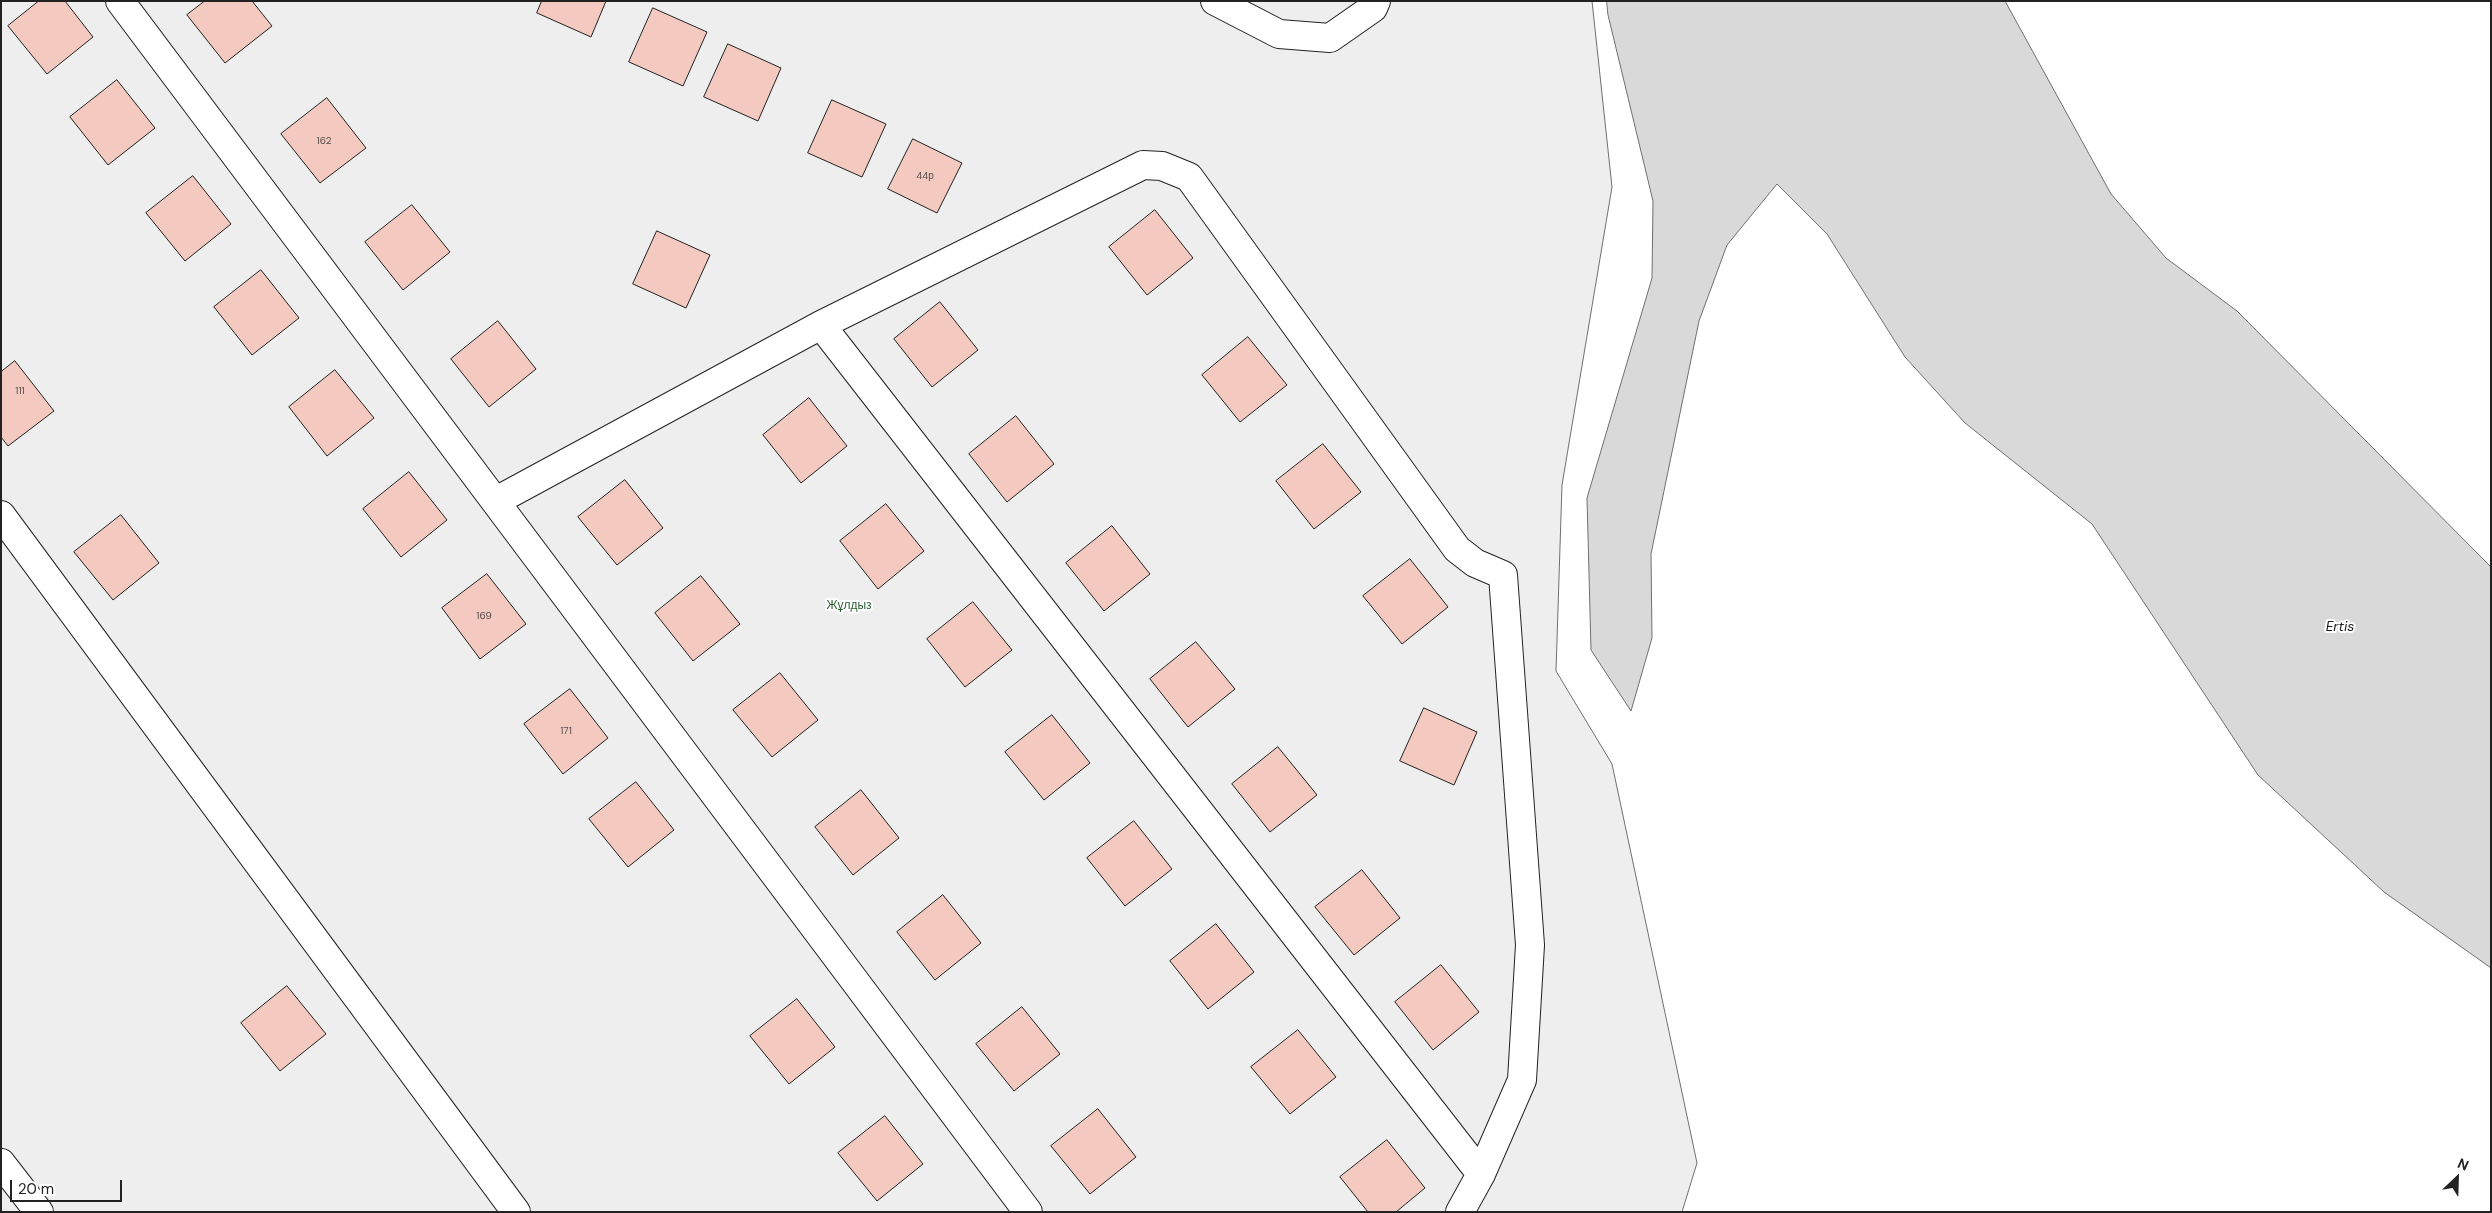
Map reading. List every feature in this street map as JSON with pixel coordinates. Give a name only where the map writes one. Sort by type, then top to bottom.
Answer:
[{"type":"street","points":[[120,1],[1028,1212]]},
{"type":"street","points":[[1215,1],[1279,34],[1330,38],[1373,8],[1376,1]]},
{"type":"street","points":[[496,501],[821,325],[1143,165],[1162,166],[1189,177],[1457,550],[1475,563],[1503,575],[1530,945],[1522,1080],[1481,1174],[1460,1212]]},
{"type":"street","points":[[821,325],[1481,1174]]},
{"type":"street","points":[[1,515],[516,1212]]},
{"type":"street","points":[[1,1164],[39,1212]]},
{"type":"green space","name":"Жұлдыз","points":[[1,1],[1592,1],[1612,187],[1562,485],[1556,671],[1612,764],[1697,1163],[1682,1212],[1,1212]]},
{"type":"water","name":"Ertis","points":[[1607,1],[2005,1],[2111,194],[2166,258],[2237,311],[2491,567],[2491,968],[2384,892],[2258,775],[2092,524],[1965,423],[1905,357],[1827,234],[1777,184],[1727,245],[1699,321],[1651,554],[1652,638],[1631,711],[1591,650],[1587,498],[1652,278],[1653,201],[1608,15]]},
{"type":"building","points":[[39,1],[65,1],[93,37],[47,74],[8,26]]},
{"type":"building","points":[[205,1],[252,1],[272,26],[225,63],[187,15]]},
{"type":"building","points":[[542,1],[606,1],[591,37],[537,13]]},
{"type":"building","points":[[653,8],[707,32],[683,86],[629,62]]},
{"type":"building","points":[[728,44],[781,68],[758,121],[704,97]]},
{"type":"building","points":[[117,80],[155,128],[108,165],[70,117]]},
{"type":"building","points":[[327,98],[366,148],[320,183],[281,134]]},
{"type":"building","points":[[832,100],[886,124],[862,177],[808,153]]},
{"type":"building","points":[[913,139],[962,163],[937,213],[888,189]]},
{"type":"building","points":[[193,176],[231,224],[185,261],[146,213]]},
{"type":"building","points":[[412,205],[450,252],[403,290],[365,242]]},
{"type":"building","points":[[1155,210],[1193,258],[1147,295],[1109,247]]},
{"type":"building","points":[[657,231],[710,255],[686,308],[633,284]]},
{"type":"building","points":[[261,270],[299,318],[252,355],[214,307]]},
{"type":"building","points":[[940,302],[978,350],[932,387],[894,339]]},
{"type":"building","points":[[498,321],[536,369],[489,407],[451,359]]},
{"type":"building","points":[[1248,337],[1287,385],[1240,422],[1202,375]]},
{"type":"building","points":[[15,361],[54,411],[8,446],[1,437],[1,372]]},
{"type":"building","points":[[335,370],[374,418],[327,456],[289,407]]},
{"type":"building","points":[[809,398],[847,446],[801,483],[763,435]]},
{"type":"building","points":[[1016,416],[1054,464],[1007,502],[969,454]]},
{"type":"building","points":[[1323,444],[1361,492],[1314,529],[1276,481]]},
{"type":"building","points":[[409,472],[447,520],[401,557],[363,509]]},
{"type":"building","points":[[625,480],[663,528],[617,565],[578,517]]},
{"type":"building","points":[[886,504],[924,551],[878,589],[840,541]]},
{"type":"building","points":[[121,515],[159,563],[113,600],[74,552]]},
{"type":"building","points":[[1112,526],[1150,574],[1104,611],[1066,563]]},
{"type":"building","points":[[1410,559],[1448,607],[1402,644],[1363,596]]},
{"type":"building","points":[[487,574],[526,624],[480,659],[442,608]]},
{"type":"building","points":[[701,576],[740,624],[693,661],[655,613]]},
{"type":"building","points":[[973,602],[1012,650],[965,687],[927,639]]},
{"type":"building","points":[[1196,642],[1235,689],[1188,727],[1150,679]]},
{"type":"building","points":[[780,673],[818,720],[772,757],[733,710]]},
{"type":"building","points":[[570,689],[608,738],[563,774],[524,724]]},
{"type":"building","points":[[1424,708],[1477,732],[1454,785],[1400,761]]},
{"type":"building","points":[[1052,715],[1090,763],[1044,800],[1005,752]]},
{"type":"building","points":[[1278,747],[1317,795],[1270,832],[1232,784]]},
{"type":"building","points":[[636,782],[674,830],[628,867],[589,819]]},
{"type":"building","points":[[861,790],[899,838],[853,875],[815,827]]},
{"type":"building","points":[[1134,821],[1172,869],[1125,906],[1087,858]]},
{"type":"building","points":[[1362,870],[1400,918],[1354,955],[1315,907]]},
{"type":"building","points":[[943,895],[981,943],[935,980],[897,932]]},
{"type":"building","points":[[1216,924],[1254,972],[1208,1009],[1170,961]]},
{"type":"building","points":[[1441,965],[1479,1012],[1433,1050],[1395,1002]]},
{"type":"building","points":[[287,986],[326,1034],[280,1071],[241,1023]]},
{"type":"building","points":[[797,999],[835,1047],[789,1084],[750,1036]]},
{"type":"building","points":[[1022,1007],[1060,1054],[1014,1091],[976,1044]]},
{"type":"building","points":[[1298,1030],[1336,1077],[1290,1114],[1251,1067]]},
{"type":"building","points":[[1098,1109],[1136,1157],[1090,1194],[1051,1146]]},
{"type":"building","points":[[885,1116],[923,1164],[877,1201],[838,1153]]},
{"type":"building","points":[[1387,1140],[1425,1188],[1396,1212],[1368,1212],[1340,1177]]}]
